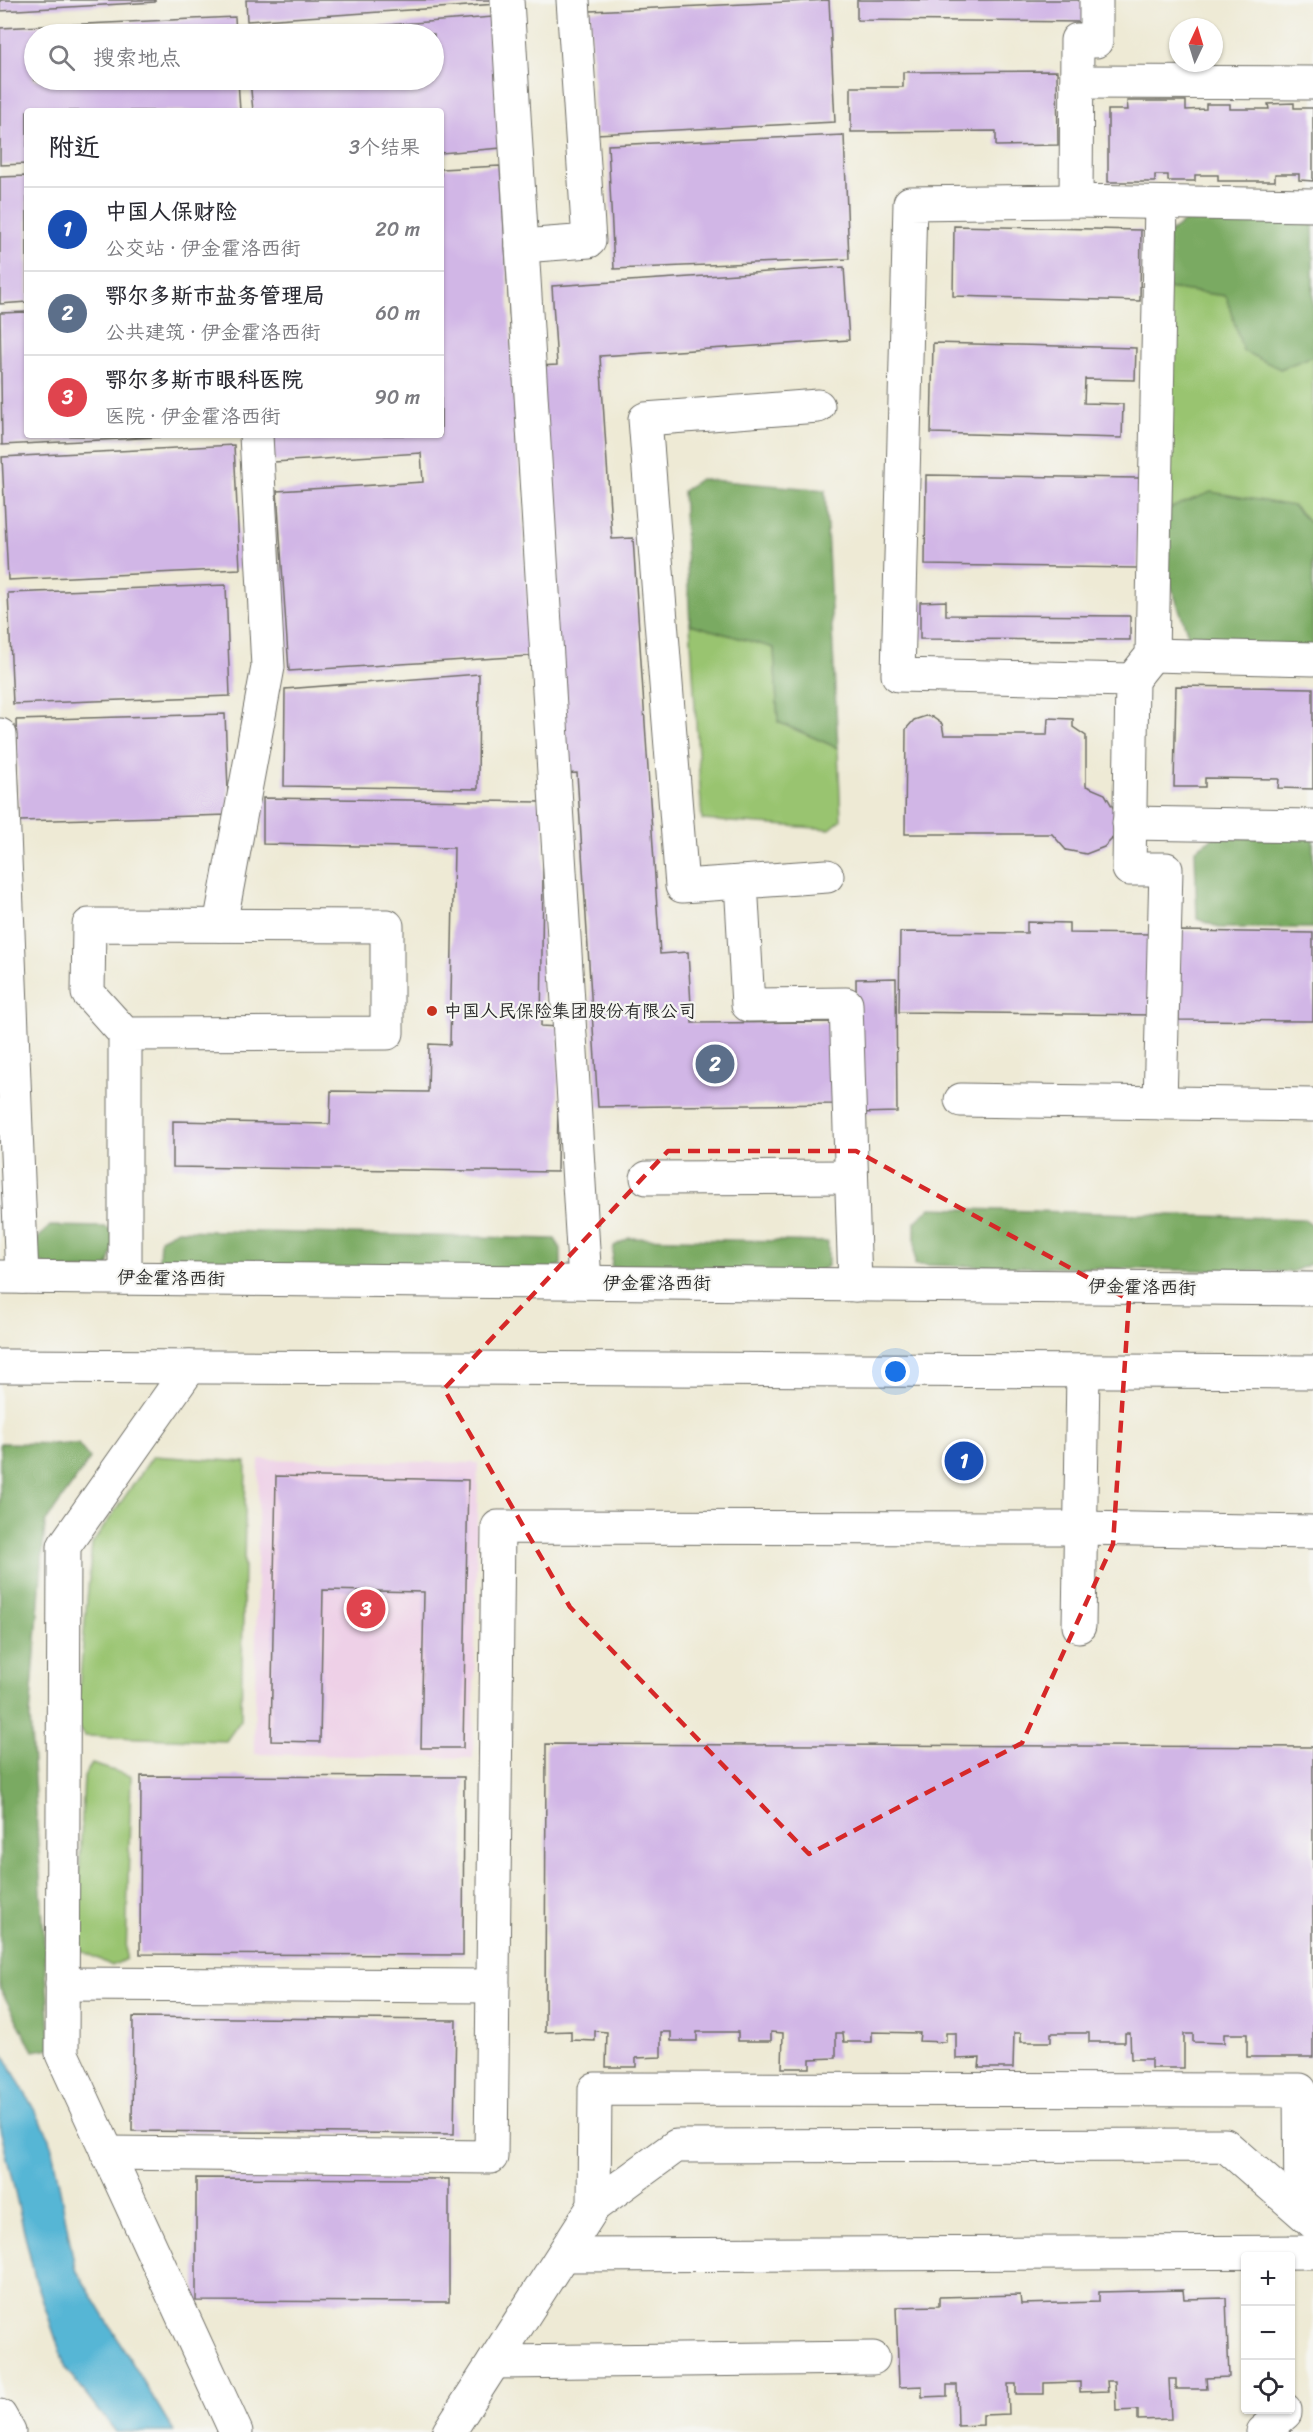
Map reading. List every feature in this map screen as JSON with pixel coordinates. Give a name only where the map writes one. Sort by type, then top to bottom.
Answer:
[{"type":"street","points":[[507,0],[585,1282]]},
{"type":"street","points":[[522,246],[589,241],[573,0]]},
{"type":"street","points":[[1076,201],[1077,40],[1096,41],[1096,0]]},
{"type":"street","points":[[1077,82],[1313,83]]},
{"type":"street","points":[[1313,205],[1076,201],[910,203],[898,675],[1313,659]]},
{"type":"street","points":[[1160,1103],[1166,869],[1129,869],[1130,823],[1142,667],[1161,203]]},
{"type":"street","points":[[818,406],[645,419],[682,886],[827,876]]},
{"type":"street","points":[[220,925],[268,668],[256,438]]},
{"type":"street","points":[[0,735],[11,1277]]},
{"type":"street","points":[[1130,823],[1313,826]]},
{"type":"street","points":[[741,882],[748,1005],[846,1004],[855,1285]]},
{"type":"street","points":[[125,1034],[387,1033],[387,926],[89,925],[88,993],[125,1034],[125,1278]]},
{"type":"street","points":[[961,1100],[1313,1105]]},
{"type":"street","points":[[647,1178],[851,1177]]},
{"type":"street","name":"伊金霍洛西街","points":[[11,1277],[1313,1289]]},
{"type":"street","points":[[0,1366],[1313,1372]]},
{"type":"street","points":[[190,1367],[64,1546],[62,2054],[236,2432]]},
{"type":"street","points":[[1079,1626],[1083,1371]]},
{"type":"street","points":[[107,2153],[490,2157],[498,1527],[1081,1528],[1313,1532]]},
{"type":"street","points":[[62,1984],[493,1986]]},
{"type":"street","points":[[594,2206],[595,2089],[1300,2090],[1307,2216]]},
{"type":"street","points":[[449,2432],[594,2206],[676,2146],[1225,2145],[1307,2216]]},
{"type":"street","points":[[1295,2253],[1313,2252]]},
{"type":"street","points":[[562,2255],[1241,2254]]},
{"type":"street","points":[[494,2362],[873,2358]]},
{"type":"street","points":[[1263,2432],[1284,2414]]},
{"type":"street","points":[[0,2416],[9,2432]]},
{"type":"highlighted area","points":[[668,1151],[856,1151],[1129,1300],[1113,1544],[1022,1743],[809,1854],[570,1607],[444,1389]]},
{"type":"shaded area","points":[[259,1459],[478,1463],[473,1758],[254,1754]]},
{"type":"green space","points":[[1188,219],[1313,219],[1313,356],[1280,369],[1243,351],[1226,296],[1167,288],[1168,234]]},
{"type":"green space","points":[[1167,288],[1226,296],[1280,369],[1313,356],[1313,526],[1293,506],[1163,511]]},
{"type":"green space","points":[[700,479],[825,490],[838,748],[778,722],[774,648],[690,624],[683,491]]},
{"type":"green space","points":[[1211,492],[1293,506],[1313,526],[1313,650],[1192,646],[1162,560],[1163,511]]},
{"type":"green space","points":[[690,624],[774,648],[778,722],[838,748],[841,820],[830,829],[702,820]]},
{"type":"green space","points":[[1214,837],[1313,838],[1313,928],[1220,928],[1197,919],[1195,850]]},
{"type":"green space","points":[[930,1208],[1303,1219],[1313,1226],[1313,1263],[1292,1272],[915,1265],[915,1222]]},
{"type":"green space","points":[[50,1226],[106,1227],[118,1235],[107,1269],[50,1269],[35,1258],[38,1238]]},
{"type":"green space","points":[[177,1230],[555,1239],[561,1249],[561,1265],[543,1273],[170,1269],[159,1260],[160,1239]]},
{"type":"green space","points":[[629,1238],[828,1242],[828,1266],[807,1277],[611,1267],[614,1246]]},
{"type":"green space","points":[[0,1443],[78,1444],[90,1459],[45,1523],[30,1717],[51,2048],[33,2051],[0,1988]]},
{"type":"green space","points":[[153,1456],[246,1462],[241,1720],[226,1741],[85,1736],[76,1723],[92,1544]]},
{"type":"green space","points":[[92,1764],[131,1776],[126,1959],[112,1966],[76,1948],[84,1776]]},
{"type":"water","points":[[0,2048],[50,2138],[75,2268],[174,2432],[116,2432],[66,2369],[35,2278],[0,2128]]},
{"type":"building","points":[[0,0],[155,0],[155,2],[0,11]]},
{"type":"building","points":[[246,0],[497,0],[497,4],[247,21]]},
{"type":"building","points":[[829,0],[835,122],[596,134],[590,11]]},
{"type":"building","points":[[857,0],[1085,0],[1085,22],[857,20]]},
{"type":"building","points":[[235,17],[235,24],[85,24]]},
{"type":"building","points":[[493,17],[502,148],[444,153],[444,108],[253,108],[251,90],[444,90],[444,24],[399,24]]},
{"type":"building","points":[[24,27],[24,90],[239,90],[240,108],[24,108],[24,164],[0,165],[0,28]]},
{"type":"building","points":[[1057,71],[1058,145],[996,146],[996,131],[851,132],[851,87],[903,87],[903,72]]},
{"type":"building","points":[[1127,101],[1186,101],[1186,110],[1206,109],[1206,104],[1230,104],[1230,109],[1269,109],[1268,104],[1294,103],[1294,108],[1313,108],[1313,181],[1299,180],[1299,174],[1275,174],[1275,181],[1218,181],[1218,175],[1195,175],[1195,181],[1168,181],[1168,175],[1155,175],[1155,182],[1108,182],[1108,110],[1128,110]]},
{"type":"building","points":[[844,135],[849,259],[614,269],[608,145]]},
{"type":"building","points":[[500,166],[531,656],[289,671],[277,491],[423,482],[421,453],[274,462],[272,438],[444,438],[444,169]]},
{"type":"building","points":[[24,176],[24,302],[0,304],[0,177]]},
{"type":"building","points":[[954,226],[1141,230],[1140,301],[953,296]]},
{"type":"building","points":[[844,267],[849,340],[600,356],[612,539],[633,538],[660,954],[688,952],[692,1023],[835,1022],[835,1104],[598,1107],[577,773],[560,774],[539,366],[557,365],[552,286]]},
{"type":"building","points":[[24,312],[24,438],[140,438],[2,445],[0,313]]},
{"type":"building","points":[[933,343],[1136,348],[1135,380],[1085,379],[1084,403],[1123,404],[1122,438],[931,433]]},
{"type":"building","points":[[234,445],[240,569],[8,580],[2,457]]},
{"type":"building","points":[[926,475],[1139,478],[1138,568],[925,565]]},
{"type":"building","points":[[226,585],[230,696],[13,704],[8,593]]},
{"type":"building","points":[[946,601],[946,615],[1130,616],[1130,640],[920,639],[920,602]]},
{"type":"building","points":[[479,674],[478,789],[284,786],[285,689]]},
{"type":"building","points":[[1176,686],[1313,688],[1313,789],[1278,788],[1279,779],[1205,778],[1205,787],[1174,787]]},
{"type":"building","points":[[225,714],[229,815],[20,821],[16,720]]},
{"type":"building","points":[[926,716],[942,724],[944,735],[1047,735],[1048,718],[1073,719],[1073,727],[1086,736],[1086,786],[1105,794],[1115,811],[1115,831],[1111,840],[1104,847],[1086,854],[1066,850],[1052,834],[905,834],[906,729],[914,720]]},
{"type":"building","points":[[263,798],[544,802],[541,1026],[559,1027],[557,1172],[173,1167],[173,1121],[330,1124],[331,1091],[428,1092],[429,1044],[450,1045],[454,848],[263,844]]},
{"type":"building","points":[[1027,922],[1069,923],[1069,933],[1153,934],[1152,1015],[899,1012],[900,932],[1027,933]]},
{"type":"building","points":[[1180,931],[1313,933],[1313,1021],[1179,1020]]},
{"type":"building","points":[[896,978],[897,1112],[857,1113],[856,979]]},
{"type":"building","points":[[276,1476],[468,1480],[463,1748],[421,1748],[424,1592],[323,1590],[320,1742],[271,1741]]},
{"type":"building","points":[[546,1744],[1313,1747],[1313,2057],[1247,2057],[1247,2034],[1224,2034],[1224,2043],[1193,2042],[1193,2034],[1184,2034],[1184,2068],[1151,2068],[1151,2059],[1131,2059],[1130,2033],[1125,2033],[1125,2042],[1089,2042],[1089,2033],[1051,2033],[1051,2042],[1021,2042],[1021,2033],[1014,2033],[1013,2068],[979,2068],[980,2058],[956,2059],[956,2033],[946,2033],[946,2042],[919,2041],[920,2033],[872,2032],[872,2042],[844,2042],[843,2033],[836,2033],[836,2058],[810,2059],[810,2068],[782,2068],[783,2033],[771,2032],[771,2041],[738,2041],[738,2032],[697,2032],[697,2041],[671,2041],[671,2032],[661,2032],[661,2057],[636,2058],[636,2067],[606,2067],[607,2032],[595,2031],[595,2041],[571,2040],[571,2031],[545,2032]]},
{"type":"building","points":[[141,1776],[464,1777],[463,1955],[140,1954]]},
{"type":"building","points":[[133,2017],[456,2020],[454,2134],[132,2131]]},
{"type":"building","points":[[196,2178],[449,2179],[449,2302],[196,2301]]},
{"type":"building","points":[[1183,2290],[1184,2299],[1226,2298],[1229,2377],[1206,2378],[1207,2389],[1176,2389],[1176,2379],[1169,2379],[1171,2419],[1138,2420],[1138,2410],[1116,2411],[1115,2381],[1107,2381],[1108,2391],[1080,2392],[1080,2382],[1044,2383],[1044,2394],[1016,2394],[1016,2384],[1008,2384],[1009,2414],[983,2415],[983,2425],[958,2426],[957,2385],[947,2385],[947,2396],[922,2397],[922,2386],[899,2387],[896,2307],[939,2306],[939,2297],[1020,2295],[1021,2304],[1099,2302],[1099,2292]]},
{"type":"place","name":"中国人民保险集团股份有限公司","points":[[432,1011]]},
{"type":"place","name":"鄂尔多斯市盐务管理局","points":[[715,1064]]},
{"type":"place","name":"中国人保财险","points":[[964,1461]]},
{"type":"place","name":"鄂尔多斯市眼科医院","points":[[366,1609]]}]
